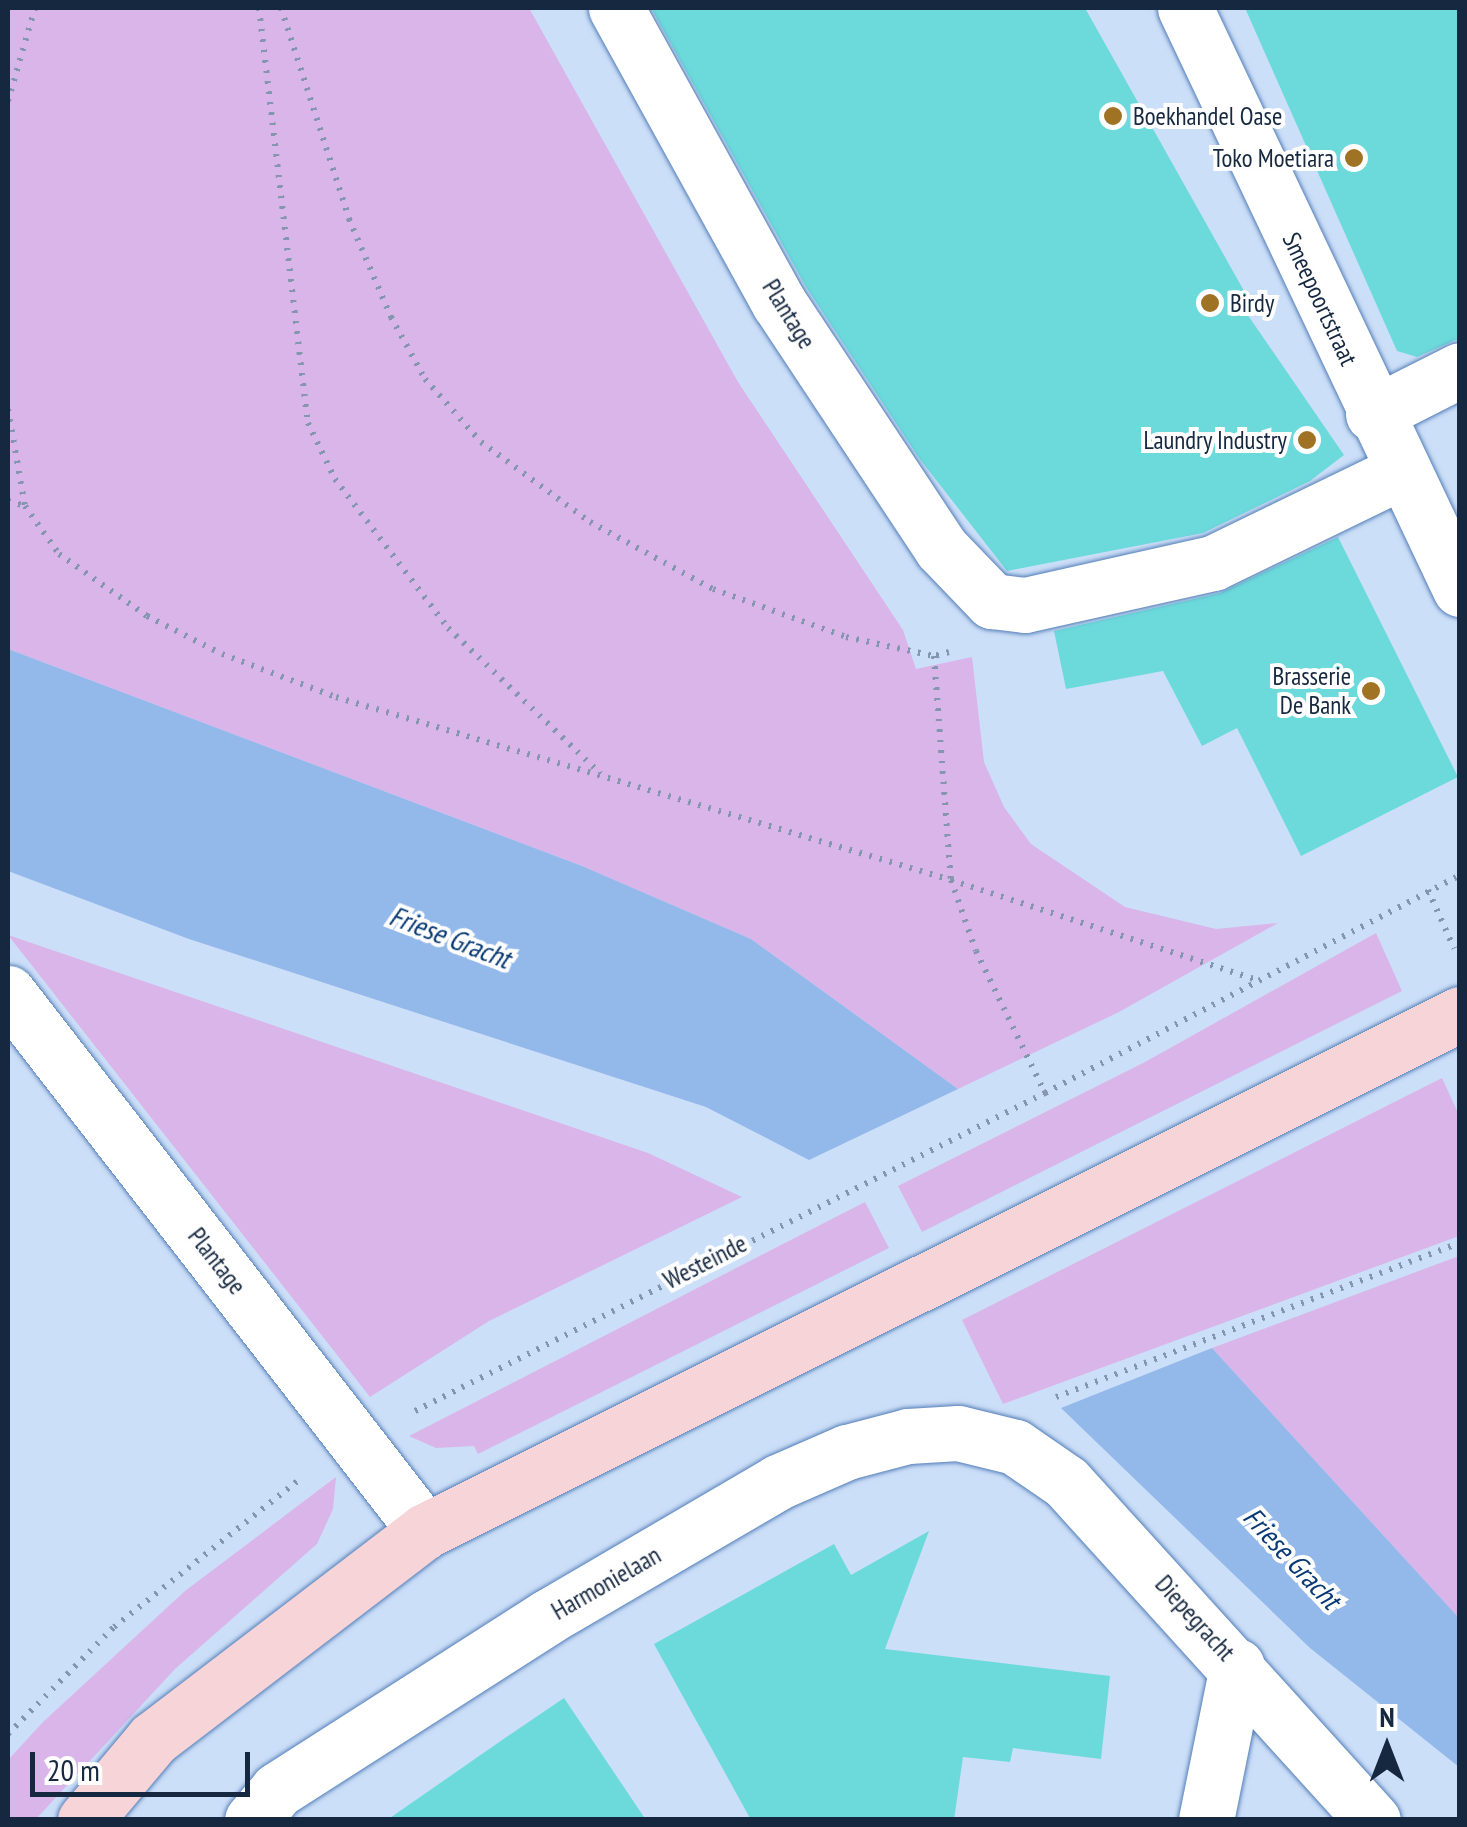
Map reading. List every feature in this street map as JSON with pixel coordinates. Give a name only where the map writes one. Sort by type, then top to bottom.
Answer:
[{"type":"street","name":"Plantage","points":[[616,8],[779,303],[941,548],[992,601]]},
{"type":"street","name":"Smeepoortstraat","points":[[1185,8],[1400,472],[1460,589]]},
{"type":"street","points":[[1373,414],[1460,370]]},
{"type":"street","points":[[992,601],[1024,605],[1214,564],[1400,472]]},
{"type":"street","name":"Plantage","points":[[8,993],[426,1531]]},
{"type":"street","points":[[85,1820],[153,1739],[426,1531],[1460,1014]]},
{"type":"street","name":"Harmonielaan","points":[[252,1820],[277,1790],[549,1616],[778,1482],[847,1452],[908,1436],[958,1433],[997,1441]]},
{"type":"street","name":"Diepegracht","points":[[997,1441],[1036,1456],[1066,1482],[1373,1820]]},
{"type":"street","points":[[1206,1820],[1237,1666]]},
{"type":"path","points":[[8,100],[34,8]]},
{"type":"path","points":[[259,8],[308,423],[335,479],[448,628],[604,777]]},
{"type":"path","points":[[281,8],[349,218],[391,317],[425,380],[482,442],[590,522],[713,589],[846,636],[934,656],[984,638],[992,601]]},
{"type":"path","points":[[8,408],[26,506],[59,554],[147,616],[222,654],[336,698],[952,880],[1255,979]]},
{"type":"path","points":[[8,502],[26,506]]},
{"type":"path","points":[[934,656],[952,880],[976,951],[1045,1094]]},
{"type":"path","name":"Westeinde","points":[[8,1734],[114,1627],[208,1548],[358,1442],[1045,1094],[1255,979],[1460,875]]},
{"type":"path","points":[[1428,890],[1460,960]]},
{"type":"path","points":[[1043,1402],[1460,1243]]},
{"type":"shaded area","points":[[8,8],[529,8],[738,382],[903,630],[916,669],[972,657],[984,762],[1004,807],[1031,844],[1125,907],[1216,929],[1278,923],[1119,1012],[958,1089],[751,939],[582,866],[8,649]]},
{"type":"shaded area","points":[[1376,933],[1402,991],[922,1232],[898,1186],[1145,1062]]},
{"type":"shaded area","points":[[8,935],[648,1153],[742,1197],[489,1321],[370,1397]]},
{"type":"shaded area","points":[[1442,1078],[1459,1115],[1459,1236],[1003,1404],[962,1320]]},
{"type":"shaded area","points":[[865,1202],[889,1248],[478,1454],[474,1446],[436,1448],[409,1436]]},
{"type":"shaded area","points":[[1459,1256],[1459,1618],[1212,1348]]},
{"type":"shaded area","points":[[336,1477],[333,1509],[317,1544],[175,1669],[36,1819],[8,1819],[8,1760],[43,1722],[185,1591]]},
{"type":"water","name":"Friese Gracht","points":[[8,649],[582,866],[751,939],[958,1089],[809,1160],[706,1107],[189,939],[8,871]]},
{"type":"water","name":"Friese Gracht","points":[[1212,1348],[1459,1618],[1459,1767],[1310,1648],[1061,1408]]},
{"type":"building","points":[[651,8],[1085,8],[1257,314],[1245,311],[1344,455],[1310,481],[1203,533],[1007,571],[919,458],[806,287]]},
{"type":"building","points":[[1245,8],[1460,8],[1460,338],[1417,357],[1397,351]]},
{"type":"building","points":[[1338,537],[1458,777],[1301,856],[1237,728],[1202,746],[1163,671],[1066,689],[1054,631],[1220,593]]},
{"type":"building","points":[[929,1531],[885,1649],[1110,1676],[1101,1759],[1013,1748],[1010,1762],[963,1757],[954,1820],[751,1820],[654,1644],[834,1544],[851,1575]]},
{"type":"building","points":[[564,1698],[646,1820],[387,1820],[505,1738]]},
{"type":"place","name":"Boekhandel Oase","points":[[1113,116]]},
{"type":"place","name":"Toko Moetiara","points":[[1354,158]]},
{"type":"place","name":"Birdy","points":[[1210,303]]},
{"type":"place","name":"Laundry Industry","points":[[1307,440]]},
{"type":"place","name":"Brasserie De Bank","points":[[1371,691]]}]
